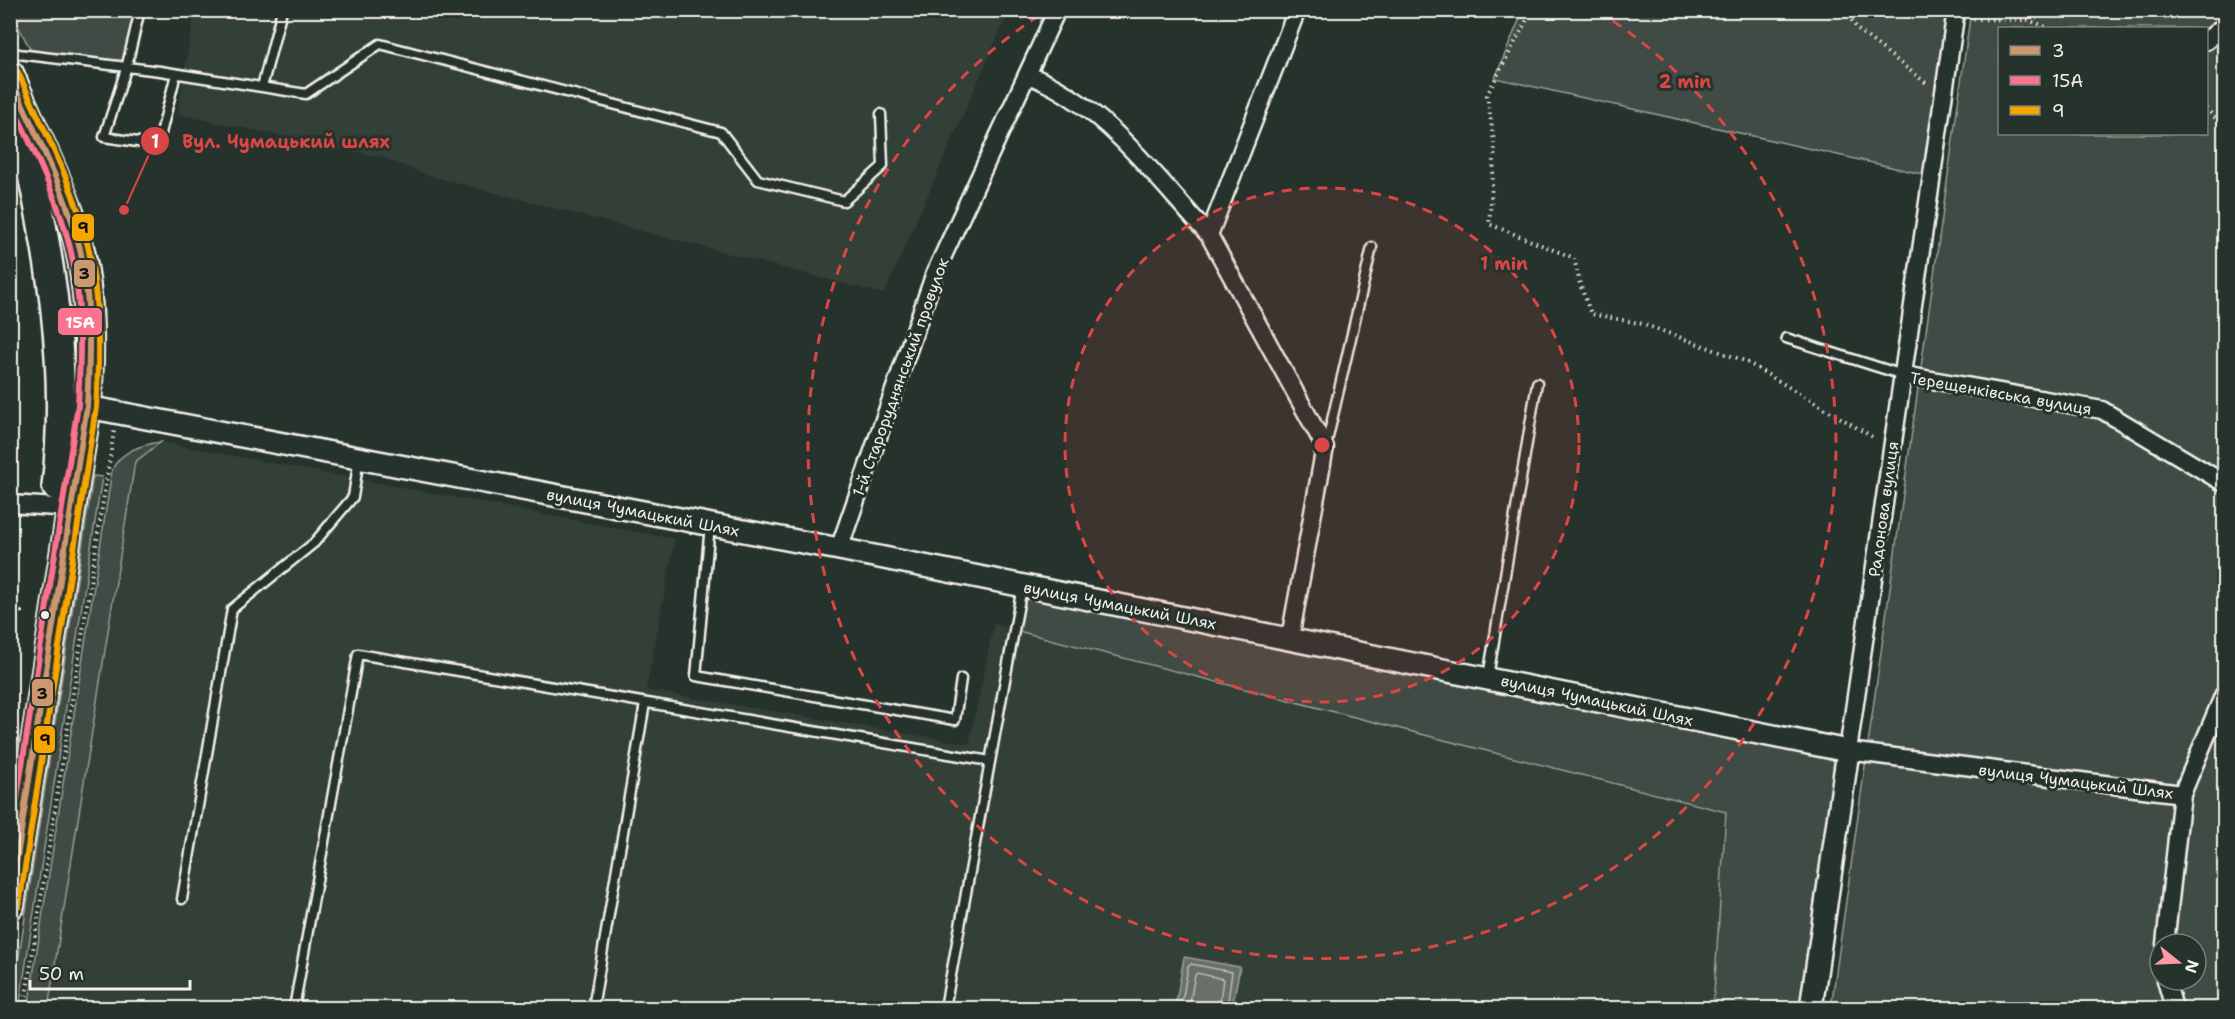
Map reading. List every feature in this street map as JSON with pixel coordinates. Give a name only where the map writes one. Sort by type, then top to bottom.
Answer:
[{"type":"main road","points":[[11,69],[14,108],[49,253],[60,360],[74,404]]},
{"type":"main road","points":[[10,905],[74,404],[91,336],[78,245],[67,206],[11,69]]},
{"type":"main road","points":[[10,810],[47,572],[62,507]]},
{"type":"street","name":"1-й Староруднянський провулок","points":[[839,549],[935,273],[1057,10]]},
{"type":"street","points":[[1209,235],[1297,10]]},
{"type":"street","name":"Радонова вулиця","points":[[1811,1008],[1955,15]]},
{"type":"street","points":[[2208,39],[2224,26]]},
{"type":"street","points":[[1028,75],[1055,85],[1109,127],[1209,235],[1325,447],[1290,638]]},
{"type":"street","name":"Терещенківська вулиця","points":[[1903,375],[2102,410],[2224,483]]},
{"type":"street","name":"вулиця Чумацький Шлях","points":[[74,404],[839,549],[1848,751],[2182,794]]},
{"type":"street","points":[[10,504],[62,507]]},
{"type":"street","points":[[2166,932],[2182,794],[2224,694]]},
{"type":"street","points":[[2169,992],[2174,1008]]},
{"type":"lane","points":[[140,10],[126,69],[104,137],[158,145],[176,74]]},
{"type":"lane","points":[[262,87],[282,10]]},
{"type":"lane","points":[[11,69],[126,69],[176,74],[306,94],[380,44],[721,132],[758,180],[844,201],[884,166],[881,114]]},
{"type":"lane","points":[[1325,447],[1372,247]]},
{"type":"lane","points":[[1786,338],[1903,375]]},
{"type":"lane","points":[[1487,678],[1537,383]]},
{"type":"lane","points":[[182,899],[232,609],[314,543],[353,497],[360,458]]},
{"type":"lane","points":[[710,524],[696,676],[955,720],[961,680]]},
{"type":"lane","points":[[945,1008],[1022,586]]},
{"type":"lane","points":[[294,1008],[358,654],[990,761]]},
{"type":"lane","points":[[593,1008],[645,703]]},
{"type":"path","points":[[1532,10],[1487,96],[1495,148],[1489,224],[1574,258],[1580,285],[1591,314],[1642,324],[1745,361],[1892,448]]},
{"type":"path","points":[[1845,10],[1858,30],[1943,96]]},
{"type":"path","points":[[1955,15],[2028,20],[2046,27]]},
{"type":"path","points":[[2208,110],[2224,128]]},
{"type":"path","points":[[24,1008],[114,429]]},
{"type":"path","points":[[10,605],[21,612],[10,623]]},
{"type":"shaded area","points":[[10,11],[140,11],[126,69],[33,54]]},
{"type":"shaded area","points":[[195,11],[1009,11],[884,294],[427,175],[382,157],[177,114]]},
{"type":"shaded area","points":[[1523,11],[1957,11],[1931,176],[1495,78]]},
{"type":"shaded area","points":[[1971,11],[2224,11],[2224,1008],[1831,1008]]},
{"type":"shaded area","points":[[161,442],[675,539],[646,690],[969,744],[994,624],[1727,812],[1713,1008],[48,1008],[135,462]]},
{"type":"shaded area","points":[[161,442],[135,462],[48,1008],[28,1008],[112,471],[115,464],[125,454],[139,447]]},
{"type":"shaded area","points":[[93,476],[102,477],[19,1008],[11,1008]]},
{"type":"shaded area","points":[[1022,586],[1848,751],[1811,1008],[1713,1008],[1726,812],[1014,630]]},
{"type":"water","points":[[1184,957],[1240,967],[1232,1008],[1175,1008]]},
{"type":"transit line","name":"9","points":[[18,72],[64,174],[80,216],[94,280],[98,343],[96,407],[19,906]]},
{"type":"transit line","name":"3","points":[[10,76],[55,176],[77,237],[88,300],[89,342],[87,406],[10,902]]},
{"type":"transit line","name":"15A","points":[[10,99],[63,222],[73,260],[79,301],[80,343],[78,405],[10,843]]},
{"type":"place","name":"Вул. Чумацький шлях","points":[[124,210]]}]
